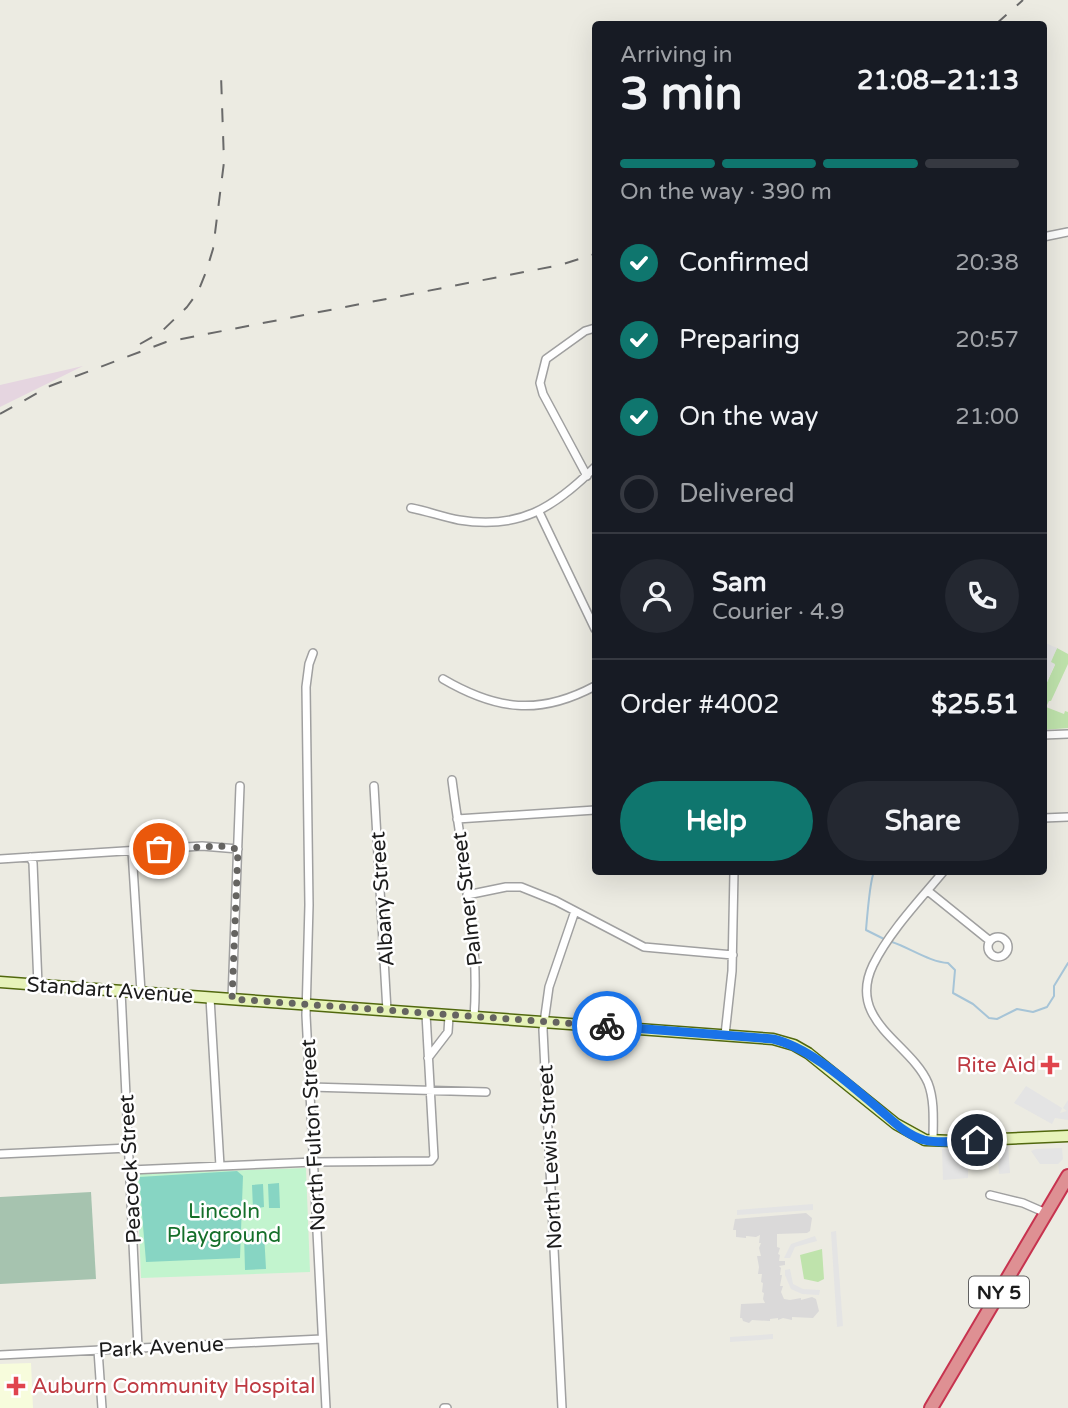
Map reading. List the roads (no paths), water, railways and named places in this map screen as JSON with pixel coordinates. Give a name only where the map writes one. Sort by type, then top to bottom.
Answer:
[{"type":"highway","name":"NY 5","points":[[931,1408],[1068,1176]]},
{"type":"street","points":[[1047,236],[1068,232]]},
{"type":"street","points":[[587,476],[543,394],[540,383],[546,359],[584,331],[592,329]]},
{"type":"street","points":[[411,508],[458,520],[491,523],[522,518],[562,499],[592,470]]},
{"type":"street","points":[[539,512],[592,623]]},
{"type":"street","name":"North Fulton Street","points":[[313,653],[306,687],[309,878],[307,1004],[326,1408]]},
{"type":"street","points":[[443,679],[489,701],[526,707],[557,703],[592,687]]},
{"type":"street","points":[[1047,735],[1068,734]]},
{"type":"street","name":"Palmer Street","points":[[452,780],[476,973],[474,1018]]},
{"type":"street","points":[[232,999],[240,786]]},
{"type":"street","name":"Albany Street","points":[[374,786],[387,1011]]},
{"type":"street","points":[[457,819],[592,810]]},
{"type":"street","points":[[1047,818],[1068,817]]},
{"type":"street","points":[[0,859],[202,846],[238,849]]},
{"type":"street","points":[[132,851],[141,992]]},
{"type":"street","points":[[30,857],[34,877],[38,985]]},
{"type":"street","points":[[725,1035],[733,955],[734,875]]},
{"type":"street","points":[[933,1141],[932,1105],[927,1081],[878,1025],[872,1013],[867,989],[870,972],[881,951],[941,875]]},
{"type":"street","points":[[467,895],[506,887],[521,887],[575,911],[644,947],[733,955]]},
{"type":"street","points":[[928,891],[990,941]]},
{"type":"street","name":"North Lewis Street","points":[[562,1408],[544,1022],[546,999],[554,967],[575,911]]},
{"type":"street","name":"Standart Avenue","points":[[0,982],[773,1039],[802,1049],[896,1124],[918,1138],[933,1141],[1068,1136]]},
{"type":"street","name":"Peacock Street","points":[[121,991],[138,1348]]},
{"type":"street","points":[[210,998],[220,1166]]},
{"type":"street","points":[[130,1170],[433,1159],[426,1014]]},
{"type":"street","points":[[428,1058],[448,1032],[449,1016]]},
{"type":"street","points":[[310,1087],[486,1092]]},
{"type":"street","points":[[0,1154],[129,1148]]},
{"type":"street","points":[[990,1195],[1023,1203],[1046,1213]]},
{"type":"street","name":"Park Avenue","points":[[0,1355],[323,1339]]},
{"type":"street","points":[[98,1350],[102,1408]]},
{"type":"waterway","points":[[873,875],[866,930],[886,940]]},
{"type":"waterway","points":[[892,942],[948,963],[955,970],[953,993],[973,1004],[989,1018],[997,1019],[1017,1009],[1033,1012],[1047,1007],[1054,996],[1054,986],[1068,963]]},
{"type":"railway","points":[[999,21],[1023,0]]},
{"type":"railway","points":[[140,344],[161,332],[187,307],[198,292],[213,249],[224,162],[221,75]]},
{"type":"railway","points":[[0,414],[50,386],[166,342],[560,265],[592,255]]},
{"type":"place","name":"Rite Aid","points":[[1050,1065]]},
{"type":"place","name":"Auburn Community Hospital","points":[[16,1386]]},
{"type":"park label","name":"Lincoln Playground","points":[[224,1223]]}]
